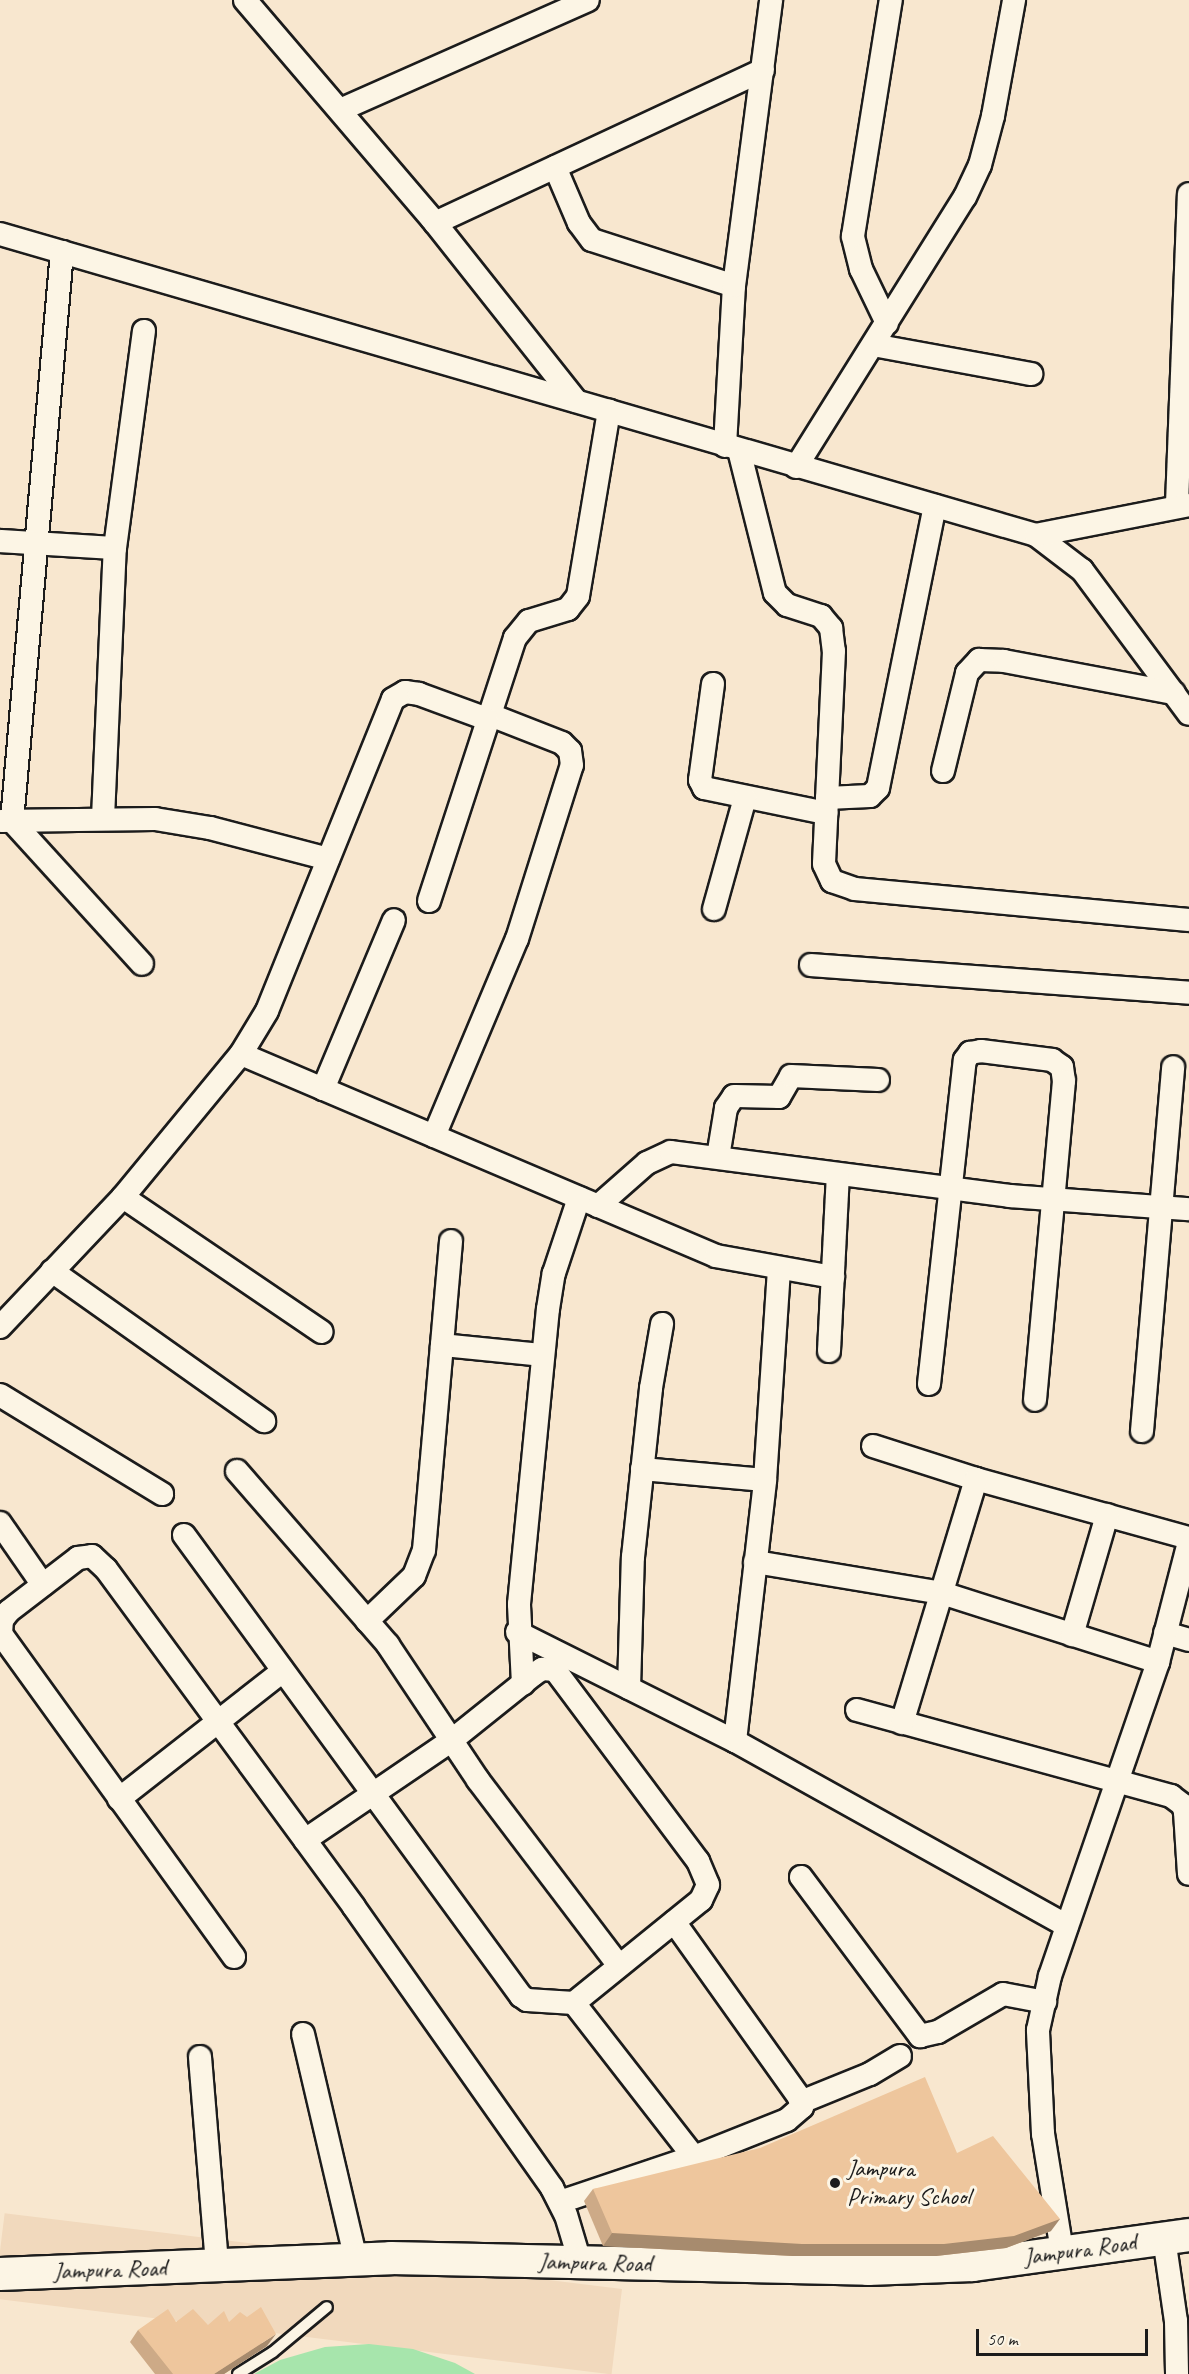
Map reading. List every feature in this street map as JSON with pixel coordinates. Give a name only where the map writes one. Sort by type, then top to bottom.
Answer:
[{"type":"street","points":[[245,0],[435,223],[576,401]]},
{"type":"street","points":[[340,110],[588,0]]},
{"type":"street","points":[[771,0],[764,70],[734,286],[732,448],[775,593],[787,605],[821,616],[831,628],[834,651],[824,864],[832,881],[848,887],[1189,920]]},
{"type":"street","points":[[887,322],[861,270],[853,237],[891,0]]},
{"type":"street","points":[[796,466],[965,197],[980,165],[1004,67],[1014,0]]},
{"type":"street","points":[[435,223],[764,70]]},
{"type":"street","points":[[555,167],[579,223],[592,240],[734,286]]},
{"type":"street","points":[[1036,535],[1183,505],[1189,194]]},
{"type":"street","points":[[0,234],[1036,535],[1082,570],[1189,714]]},
{"type":"street","points":[[62,252],[36,543],[6,821],[142,964]]},
{"type":"street","points":[[103,818],[115,548],[144,331]]},
{"type":"street","points":[[873,345],[1032,374]]},
{"type":"street","points":[[429,901],[488,716],[522,628],[539,616],[568,609],[578,596],[609,411]]},
{"type":"street","points":[[712,684],[701,784],[709,790],[745,798],[827,805],[870,796],[878,788],[935,506]]},
{"type":"street","points":[[0,541],[115,548]]},
{"type":"street","points":[[943,771],[967,672],[979,660],[1004,661],[1174,693]]},
{"type":"street","points":[[0,1327],[123,1197],[241,1054],[267,1011],[393,699],[405,693],[419,694],[562,743],[570,751],[572,765],[517,939],[434,1136]]},
{"type":"street","points":[[714,909],[745,798]]},
{"type":"street","points":[[6,821],[155,819],[210,828],[328,859]]},
{"type":"street","points":[[323,1089],[394,920]]},
{"type":"street","points":[[811,965],[1189,993]]},
{"type":"street","points":[[929,1384],[964,1060],[970,1053],[981,1051],[1052,1060],[1062,1067],[1035,1400]]},
{"type":"street","points":[[241,1054],[716,1256],[833,1277]]},
{"type":"street","points":[[1142,1431],[1159,1207],[1173,1067]]},
{"type":"street","points":[[718,1157],[726,1108],[734,1096],[779,1097],[791,1076],[878,1080]]},
{"type":"street","points":[[522,1683],[517,1632],[543,1355],[554,1273],[589,1202],[660,1154],[671,1152],[950,1189],[1189,1209]]},
{"type":"street","points":[[829,1351],[838,1174]]},
{"type":"street","points":[[123,1197],[322,1332]]},
{"type":"street","points":[[367,1621],[414,1576],[424,1550],[451,1241]]},
{"type":"street","points":[[735,1741],[765,1480],[779,1269]]},
{"type":"street","points":[[52,1271],[264,1421]]},
{"type":"street","points":[[629,1688],[633,1557],[642,1469],[662,1324]]},
{"type":"street","points":[[442,1345],[543,1355]]},
{"type":"street","points":[[0,1395],[162,1494]]},
{"type":"street","points":[[873,1446],[976,1479],[1189,1540],[1158,1662],[1067,1926],[1038,2030],[1038,2079],[1062,2251]]},
{"type":"street","points":[[642,1469],[765,1480]]},
{"type":"street","points":[[237,1471],[388,1645],[452,1740],[619,1965]]},
{"type":"street","points":[[902,1723],[976,1479]]},
{"type":"street","points":[[1072,1635],[1107,1515]]},
{"type":"street","points":[[0,1522],[43,1585]]},
{"type":"street","points":[[184,1535],[284,1671],[374,1795],[521,1996],[527,2000],[574,2003],[674,1922],[707,1892],[706,1877],[698,1861],[555,1670],[542,1669],[452,1740],[374,1795],[305,1840]]},
{"type":"street","points":[[234,1957],[3,1641],[2,1620],[78,1558],[86,1555],[99,1561],[305,1840],[560,2202],[580,2262]]},
{"type":"street","points":[[755,1563],[942,1593],[1158,1662]]},
{"type":"street","points":[[517,1632],[735,1741],[1067,1926]]},
{"type":"street","points":[[1165,1633],[1189,1640]]},
{"type":"street","points":[[119,1799],[284,1671]]},
{"type":"street","points":[[857,1710],[1177,1800],[1185,1812],[1189,1860]]},
{"type":"street","points":[[801,1877],[920,2036],[938,2032],[1003,1994],[1045,2002]]},
{"type":"street","points":[[560,2202],[694,2157],[788,2120],[800,2111],[801,2102],[674,1922]]},
{"type":"street","points":[[574,2003],[694,2157]]},
{"type":"street","points":[[303,2034],[356,2260]]},
{"type":"street","points":[[801,2102],[870,2074],[900,2056]]},
{"type":"street","points":[[200,2057],[217,2265]]},
{"type":"street","points":[[1177,2237],[1177,2374]]},
{"type":"street","name":"Jampura Road","points":[[0,2274],[356,2260],[580,2262],[868,2269],[973,2265],[1177,2237]]},
{"type":"lane","points":[[238,2374],[273,2352],[327,2307]]},
{"type":"shaded area","points":[[5,2213],[622,2289],[612,2374],[609,2374],[0,2299],[0,2251]]},
{"type":"green space","points":[[369,2344],[413,2349],[455,2363],[475,2374],[254,2374],[280,2360],[325,2347]]},
{"type":"building","name":"Jampura Primary School","points":[[925,2077],[957,2153],[993,2136],[1060,2219],[1014,2236],[944,2244],[802,2244],[612,2233],[593,2189],[760,2148]]},
{"type":"building","points":[[261,2307],[276,2334],[214,2374],[173,2374],[138,2330],[168,2309],[176,2322],[193,2309],[208,2325],[224,2311],[229,2322],[240,2312],[247,2317]]},
{"type":"place","name":"Jampura Primary School","points":[[835,2183]]}]
